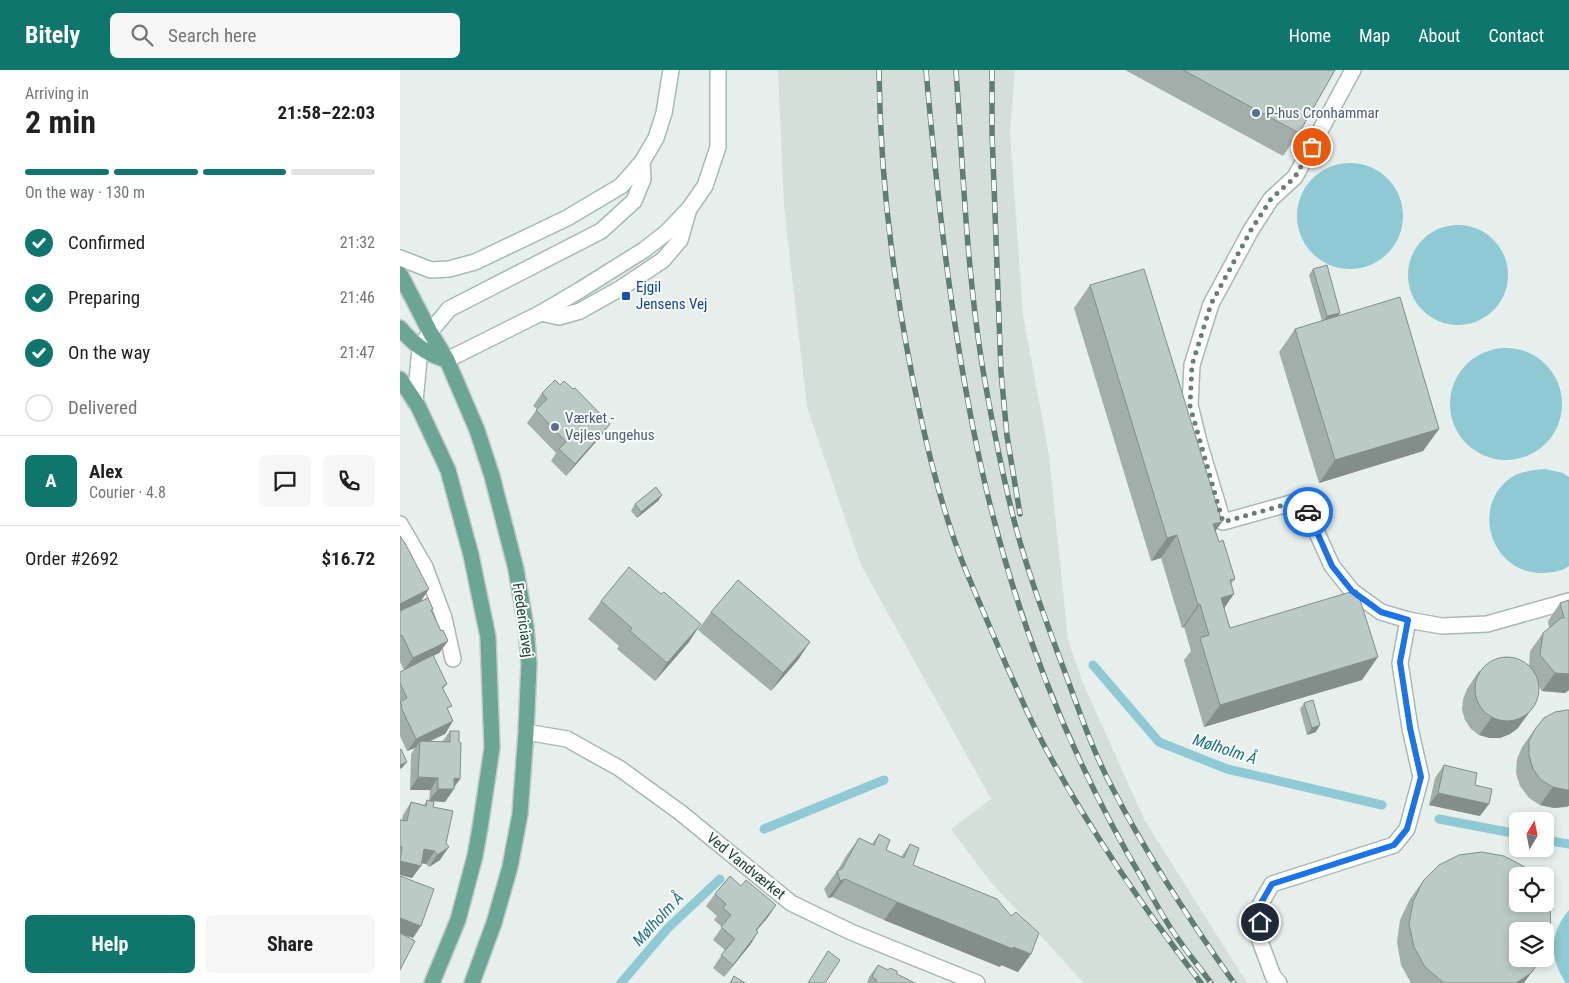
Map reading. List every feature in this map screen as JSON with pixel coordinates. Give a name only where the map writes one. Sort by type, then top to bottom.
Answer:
[{"type":"main road","points":[[400,258],[431,270],[449,269],[475,262],[567,218],[621,186],[642,162],[656,138],[664,113],[672,70]]},
{"type":"main road","points":[[400,328],[420,348],[434,356],[447,360],[542,313],[644,250],[667,232],[689,209],[705,186],[718,147],[718,70]]},
{"type":"main road","points":[[1353,70],[1295,177],[1271,199],[1251,230],[1211,304],[1192,365],[1190,406],[1223,522],[1302,500],[1332,566],[1352,591],[1381,612],[1408,620],[1442,626],[1487,624],[1569,601]]},
{"type":"main road","points":[[415,402],[420,348],[430,332],[449,309],[601,231],[634,201],[643,179],[642,162]]},
{"type":"main road","name":"Fredericiavej","points":[[400,274],[447,360],[480,439],[492,476],[516,569],[530,664],[520,814],[510,867],[494,923],[472,983]]},
{"type":"main road","points":[[400,379],[415,402],[448,470],[471,556],[488,636],[492,748],[475,856],[458,920],[432,983]]},
{"type":"main road","points":[[400,524],[426,567],[444,618],[453,659]]},
{"type":"main road","points":[[1279,983],[1273,976],[1260,941],[1261,903],[1272,884],[1394,845],[1407,829],[1421,777],[1410,728],[1400,662],[1408,620]]},
{"type":"main road","name":"Ved Vandværket","points":[[526,732],[567,739],[619,768],[681,813],[791,903],[851,932],[977,983]]},
{"type":"shaded area","points":[[778,70],[1015,70],[1010,133],[1023,315],[1049,455],[1068,640],[1083,683],[1145,821],[1247,983],[1084,983],[989,880],[951,829],[991,799],[861,565],[807,407],[784,207]]},
{"type":"water","points":[[1350,163],[1370,167],[1387,179],[1399,196],[1403,216],[1399,236],[1387,253],[1370,265],[1350,269],[1330,265],[1313,253],[1301,236],[1297,216],[1301,196],[1313,179],[1330,167]]},
{"type":"water","points":[[1458,225],[1477,228],[1494,239],[1505,256],[1508,275],[1505,294],[1494,311],[1477,322],[1458,325],[1439,322],[1422,311],[1411,294],[1408,275],[1411,256],[1422,239],[1439,228]]},
{"type":"water","points":[[1506,348],[1528,352],[1546,364],[1558,382],[1562,404],[1558,426],[1546,444],[1528,456],[1506,460],[1484,456],[1466,444],[1454,426],[1450,404],[1454,382],[1466,364],[1484,352]]},
{"type":"water","points":[[1545,469],[1563,473],[1569,477],[1569,566],[1555,572],[1540,573],[1523,569],[1509,561],[1498,549],[1492,535],[1489,519],[1492,504],[1499,489],[1512,477],[1532,470]]},
{"type":"water","points":[[1569,910],[1569,983],[1566,983],[1560,974],[1554,955],[1555,937],[1562,919]]},
{"type":"building","points":[[1183,70],[1335,70],[1299,133]]},
{"type":"building","points":[[1327,265],[1340,313],[1327,316],[1313,269]]},
{"type":"building","points":[[1144,269],[1222,522],[1213,524],[1219,542],[1223,540],[1235,579],[1230,580],[1234,594],[1221,598],[1230,628],[1357,590],[1378,657],[1220,705],[1200,638],[1209,635],[1200,604],[1198,605],[1177,535],[1167,538],[1090,285]]},
{"type":"building","points":[[1400,297],[1439,429],[1335,460],[1295,329]]},
{"type":"building","points":[[555,380],[560,385],[564,381],[573,389],[575,388],[610,424],[575,464],[559,449],[566,442],[536,410],[547,399],[542,393]]},
{"type":"building","points":[[656,487],[662,495],[641,512],[635,504]]},
{"type":"building","points":[[400,536],[429,589],[400,604]]},
{"type":"building","points":[[629,567],[661,594],[664,592],[701,624],[667,663],[630,631],[632,628],[601,601]]},
{"type":"building","points":[[738,580],[810,642],[783,673],[711,612]]},
{"type":"building","points":[[428,598],[433,609],[431,610],[448,641],[413,658],[402,635],[400,636],[400,611]]},
{"type":"building","points":[[1569,600],[1569,674],[1555,673],[1540,655],[1543,633],[1561,618],[1564,618],[1560,603]]},
{"type":"building","points":[[433,655],[447,684],[442,687],[452,706],[447,708],[453,721],[416,739],[401,707],[400,702],[407,698],[400,683],[400,672]]},
{"type":"building","points":[[1507,657],[1525,663],[1533,671],[1539,689],[1533,707],[1525,715],[1507,721],[1489,715],[1481,707],[1475,689],[1481,671],[1489,663]]},
{"type":"building","points":[[1313,700],[1320,725],[1312,728],[1304,703]]},
{"type":"building","points":[[1569,710],[1569,790],[1553,787],[1541,780],[1533,769],[1529,755],[1529,741],[1535,729],[1544,718],[1555,712]]},
{"type":"building","points":[[450,731],[459,731],[459,742],[461,743],[460,779],[454,778],[454,789],[438,789],[438,778],[418,777],[420,741],[450,742]]},
{"type":"building","points":[[400,750],[407,762],[400,765]]},
{"type":"building","points":[[1444,765],[1477,773],[1475,785],[1492,789],[1489,804],[1438,793]]},
{"type":"building","points":[[427,800],[434,802],[433,807],[453,811],[446,843],[449,847],[437,855],[435,851],[424,849],[421,866],[400,861],[402,847],[400,847],[400,820],[407,821],[411,802],[426,806]]},
{"type":"building","points":[[879,834],[890,840],[886,850],[904,858],[910,844],[919,848],[913,865],[997,899],[1011,916],[1016,912],[1039,933],[1031,954],[1013,947],[1013,949],[845,879],[840,881],[837,871],[842,869],[859,838],[874,845]]},
{"type":"building","points":[[1482,852],[1504,856],[1525,867],[1509,867],[1509,912],[1550,912],[1551,922],[1509,922],[1509,967],[1535,967],[1531,973],[1516,983],[1444,983],[1425,967],[1414,947],[1409,924],[1413,902],[1423,881],[1439,865],[1459,855]]},
{"type":"building","points":[[400,876],[434,889],[421,926],[400,918]]},
{"type":"building","points":[[730,876],[741,886],[746,880],[776,905],[756,930],[758,932],[733,965],[721,955],[735,939],[721,927],[731,915],[723,908],[726,904],[715,894]]},
{"type":"building","points":[[400,933],[415,941],[400,970]]},
{"type":"building","points":[[828,951],[840,960],[825,983],[808,983]]},
{"type":"building","points":[[878,965],[888,970],[890,968],[897,971],[897,974],[915,983],[875,983],[877,980],[872,977]]},
{"type":"building","points":[[734,976],[745,983],[730,983]]},
{"type":"waterway","name":"Mølholm Å","points":[[1093,665],[1159,742],[1227,769],[1382,805]]},
{"type":"waterway","name":"Mølholm Å","points":[[764,829],[884,780]]},
{"type":"waterway","name":"Mølholm Å","points":[[1439,819],[1509,832]]},
{"type":"waterway","name":"Mølholm Å","points":[[1554,842],[1569,844]]},
{"type":"waterway","name":"Mølholm Å","points":[[621,983],[668,928],[720,879]]},
{"type":"railway","points":[[879,70],[882,147],[888,223],[905,337],[928,448],[940,496],[955,543],[1030,719],[1052,760],[1091,826],[1133,890],[1201,983]]},
{"type":"railway","points":[[926,70],[941,223],[963,375],[983,475],[1011,582],[1047,685],[1091,785],[1163,916],[1211,983]]},
{"type":"railway","points":[[956,70],[966,223],[978,338],[998,452],[1021,546],[1081,715],[1107,778],[1156,866],[1234,983]]},
{"type":"railway","points":[[992,70],[992,132],[1001,372],[1007,436],[1020,514]]},
{"type":"way so far","points":[[1308,512],[1302,500],[1223,522],[1190,406],[1192,365],[1211,304],[1251,230],[1271,199],[1295,177],[1312,147]]},
{"type":"place","name":"P-hus Cronhammar","points":[[1256,113]]},
{"type":"place","name":"Ejgil Jensens Vej","points":[[626,296]]},
{"type":"place","name":"Værket - Vejles ungehus","points":[[555,427]]},
{"type":"route","points":[[1260,922],[1261,903],[1272,884],[1394,845],[1407,829],[1421,777],[1410,728],[1400,662],[1408,620],[1381,612],[1352,591],[1332,566],[1308,512]]}]
